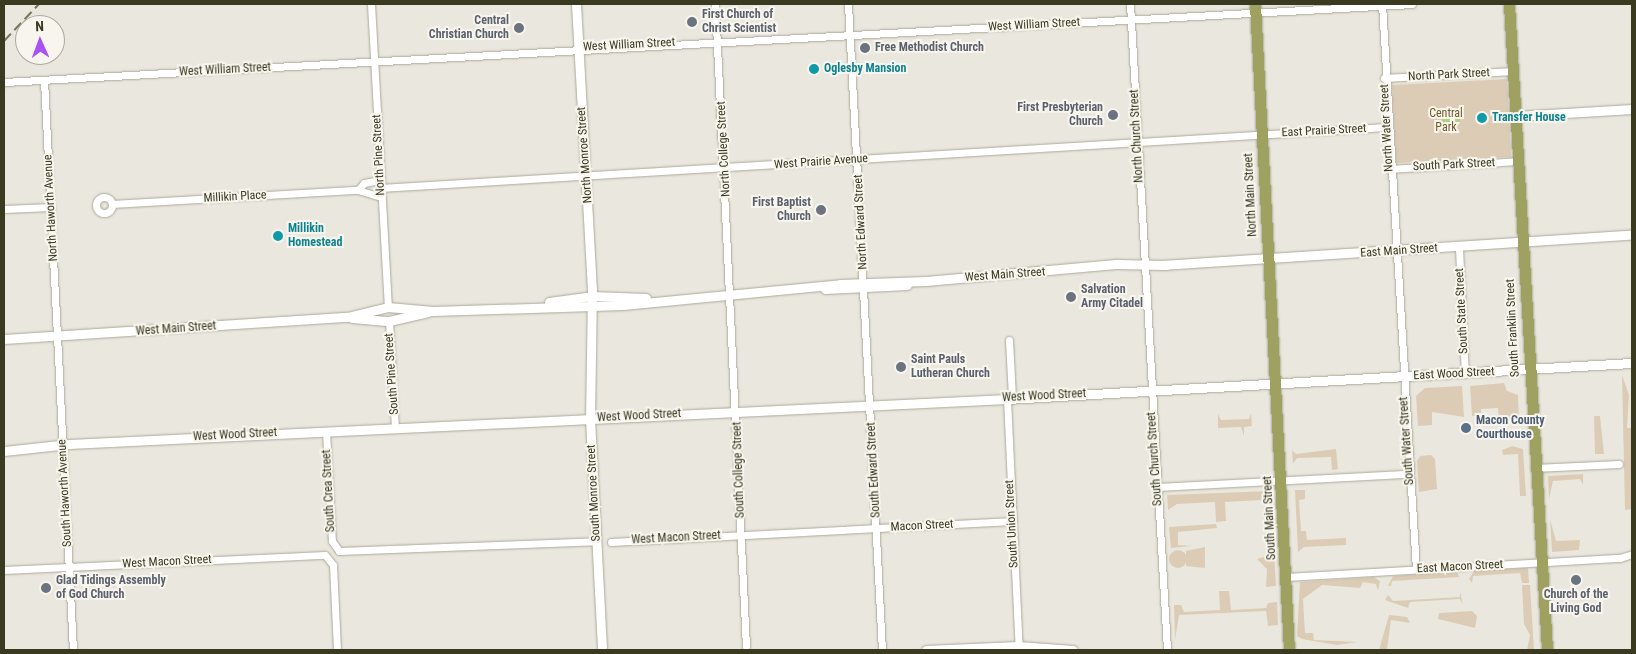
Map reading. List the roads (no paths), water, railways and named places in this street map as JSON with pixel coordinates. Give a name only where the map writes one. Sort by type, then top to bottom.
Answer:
[{"type":"main road","name":"South Franklin Street","points":[[1509,4],[1534,468],[1547,650]]},
{"type":"main road","name":"North Main Street","points":[[1255,9],[1276,384]]},
{"type":"main road","name":"South Main Street","points":[[1276,384],[1289,650]]},
{"type":"street","name":"North Pine Street","points":[[372,4],[388,314]]},
{"type":"street","name":"North Monroe Street","points":[[576,4],[592,306]]},
{"type":"street","name":"North College Street","points":[[715,4],[731,294]]},
{"type":"street","name":"North Edward Street","points":[[848,4],[864,286]]},
{"type":"street","name":"North Church Street","points":[[1130,4],[1144,265]]},
{"type":"street","name":"West William Street","points":[[4,82],[374,62],[717,40],[1130,20],[1255,9],[1412,4]]},
{"type":"street","name":"North Water Street","points":[[1382,5],[1384,78],[1394,252]]},
{"type":"street","name":"North Park Street","points":[[1384,78],[1514,71]]},
{"type":"street","name":"North Haworth Avenue","points":[[44,80],[58,336]]},
{"type":"street","points":[[1516,116],[1632,109]]},
{"type":"street","name":"East Prairie Street","points":[[1261,135],[1387,127]]},
{"type":"street","name":"West Prairie Avenue","points":[[380,184],[586,177],[1261,135]]},
{"type":"street","name":"South Park Street","points":[[1390,169],[1518,161]]},
{"type":"street","name":"Millikin Place","points":[[358,190],[364,183],[380,184]]},
{"type":"street","name":"Millikin Place","points":[[112,204],[358,190],[381,197]]},
{"type":"street","points":[[4,209],[51,207]]},
{"type":"street","name":"East Main Street","points":[[1166,265],[1459,248],[1632,235]]},
{"type":"street","name":"South State Street","points":[[1459,248],[1465,374]]},
{"type":"street","name":"South Water Street","points":[[1394,252],[1401,377],[1416,569]]},
{"type":"street","name":"South Church Street","points":[[1144,265],[1167,650]]},
{"type":"street","name":"West Main Street","points":[[4,339],[433,311],[540,305],[592,306],[656,299],[1166,265]]},
{"type":"street","name":"South Edward Street","points":[[864,286],[882,650]]},
{"type":"street","name":"South College Street","points":[[731,294],[746,646]]},
{"type":"street","name":"West Main Street","points":[[540,305],[592,296],[656,299]]},
{"type":"street","name":"South Monroe Street","points":[[592,306],[590,418],[602,650]]},
{"type":"street","name":"South Pine Street","points":[[388,314],[395,427]]},
{"type":"street","name":"South Haworth Avenue","points":[[58,336],[73,650]]},
{"type":"street","name":"South Union Street","points":[[1009,340],[1012,521],[1018,648]]},
{"type":"street","name":"East Wood Street","points":[[1276,384],[1632,363]]},
{"type":"street","name":"West Wood Street","points":[[4,451],[395,427],[1009,399],[1276,384]]},
{"type":"street","name":"South Crea Street","points":[[326,431],[332,533],[336,550],[596,541]]},
{"type":"street","points":[[1534,468],[1619,464]]},
{"type":"street","points":[[1157,487],[1409,474]]},
{"type":"street","name":"Macon Street","points":[[742,535],[1012,521]]},
{"type":"street","name":"West Macon Street","points":[[611,542],[742,535]]},
{"type":"street","name":"East Macon Street","points":[[1286,577],[1540,562],[1632,554]]},
{"type":"street","name":"West Macon Street","points":[[4,570],[329,557],[337,650]]},
{"type":"street","points":[[926,650],[1018,648],[1073,650]]},
{"type":"railway","points":[[4,41],[39,4]]},
{"type":"place","name":"First Church of Christ Scientist","points":[[692,22]]},
{"type":"place","name":"Central Christian Church","points":[[519,28]]},
{"type":"place","name":"Free Methodist Church","points":[[865,48]]},
{"type":"place","name":"Oglesby Mansion","points":[[814,69]]},
{"type":"place","name":"First Presbyterian Church","points":[[1113,115]]},
{"type":"place","name":"Transfer House","points":[[1482,118]]},
{"type":"place","name":"First Baptist Church","points":[[821,210]]},
{"type":"place","name":"Millikin Homestead","points":[[278,236]]},
{"type":"place","name":"Salvation Army Citadel","points":[[1071,297]]},
{"type":"place","name":"Saint Pauls Lutheran Church","points":[[901,367]]},
{"type":"place","name":"Macon County Courthouse","points":[[1466,428]]},
{"type":"place","name":"Church of the Living God","points":[[1576,580]]},
{"type":"place","name":"Glad Tidings Assembly of God Church","points":[[46,588]]},
{"type":"park label","name":"Central Park","points":[[1446,121]]}]
